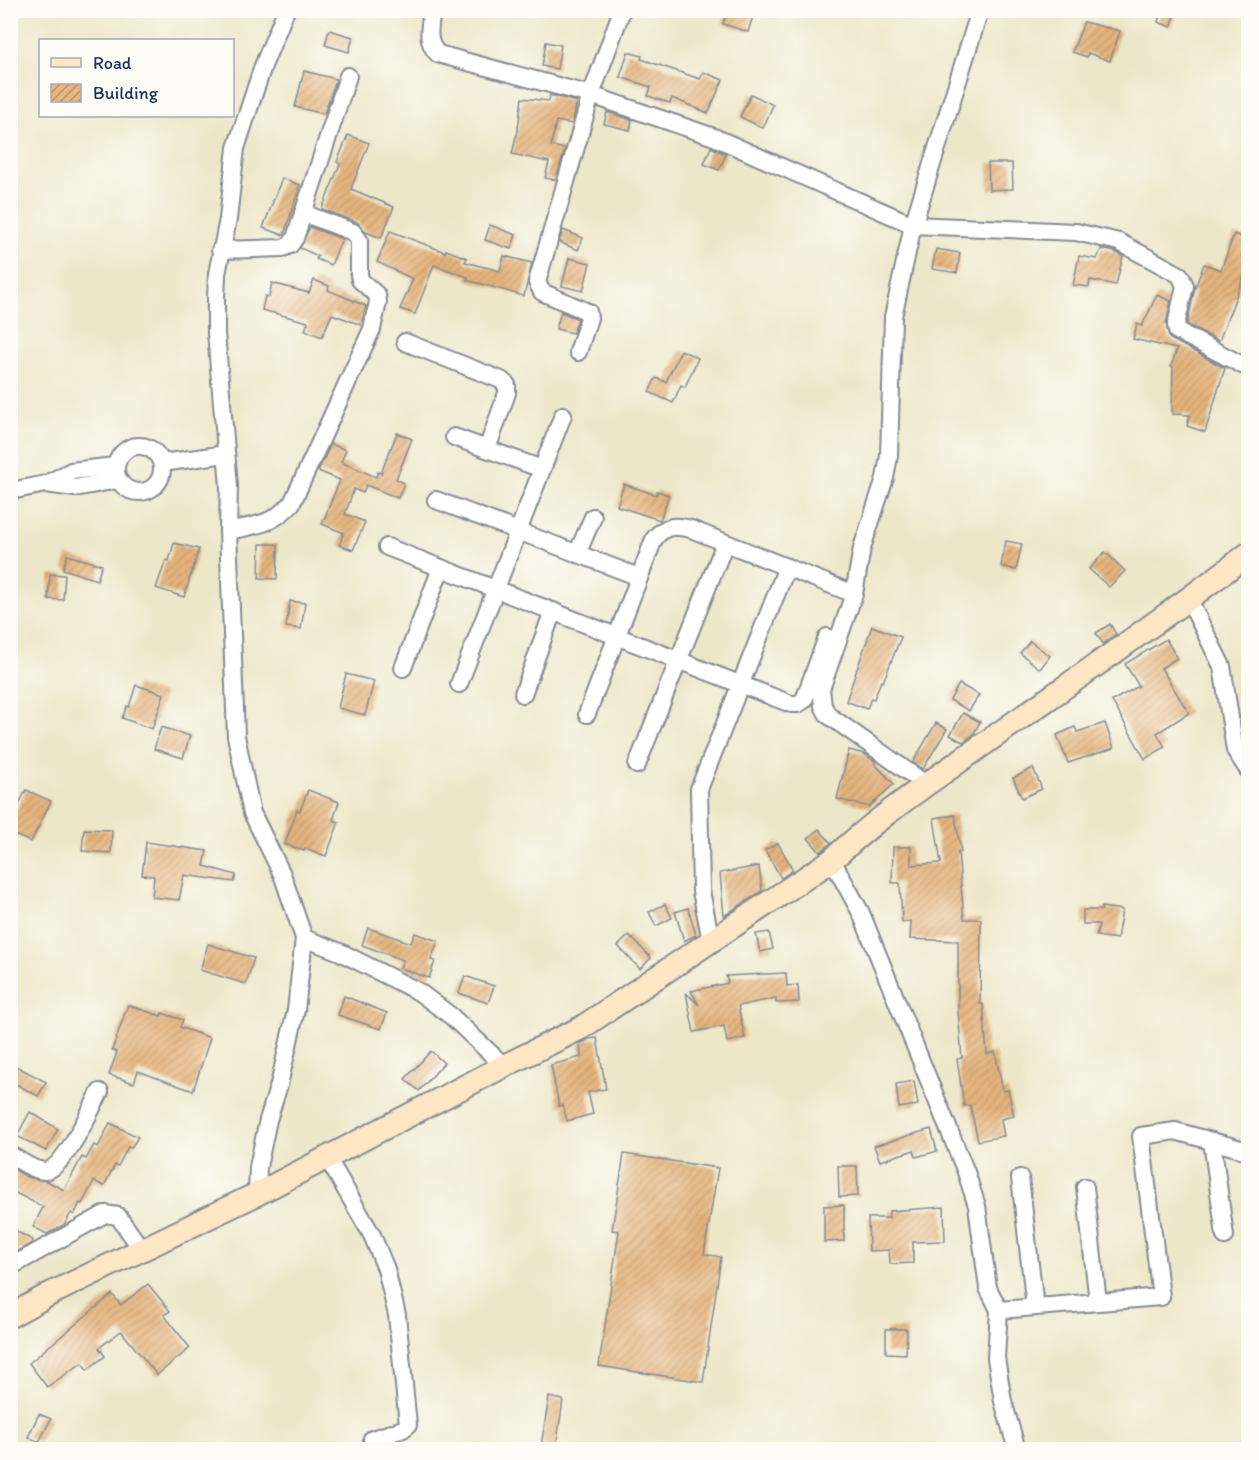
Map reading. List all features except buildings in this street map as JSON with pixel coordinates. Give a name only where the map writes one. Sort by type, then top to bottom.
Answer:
[{"type":"street","points":[[257,1194],[258,1167],[296,1010],[304,938],[282,874],[252,813],[236,736],[228,531],[229,486],[216,333],[216,282],[220,250],[228,219],[236,148],[263,66],[286,10]]},
{"type":"street","points":[[432,10],[429,37],[431,47],[438,54],[591,94],[714,137],[914,225],[1076,232],[1119,242],[1180,275],[1184,280],[1185,286],[1176,325],[1177,332],[1248,368]]},
{"type":"street","points":[[578,352],[589,318],[588,312],[542,292],[537,282],[591,94],[622,10]]},
{"type":"street","points":[[927,785],[828,715],[823,706],[821,689],[885,478],[889,456],[893,317],[914,225],[980,10]]},
{"type":"street","points":[[220,250],[283,248],[290,245],[295,238],[348,76]]},
{"type":"street","points":[[228,531],[270,522],[281,515],[292,503],[372,329],[378,302],[377,295],[360,280],[358,274],[359,240],[357,235],[303,213]]},
{"type":"street","points":[[405,342],[501,380],[507,385],[507,393],[487,449]]},
{"type":"street","points":[[459,684],[563,415]]},
{"type":"street","points":[[454,437],[542,468]]},
{"type":"street","points":[[131,446],[144,446],[156,452],[162,463],[162,477],[154,488],[140,493],[127,490],[116,473],[120,454],[131,446]]},
{"type":"street","points":[[162,463],[226,454]]},
{"type":"street","points":[[10,491],[46,484],[71,471],[116,473]]},
{"type":"street","points":[[436,500],[639,577]]},
{"type":"street","points":[[577,554],[592,517]]},
{"type":"street","points":[[587,714],[654,539],[662,530],[671,526],[691,529],[849,592]]},
{"type":"street","points":[[637,765],[725,543]]},
{"type":"street","points":[[387,547],[798,705],[804,700],[849,592]]},
{"type":"street","points":[[10,1316],[328,1159],[581,1028],[832,860],[853,840],[927,785],[1189,600],[1248,554]]},
{"type":"street","points":[[711,941],[701,891],[699,789],[787,567]]},
{"type":"street","points":[[403,668],[441,568]]},
{"type":"street","points":[[1189,600],[1222,666],[1248,770]]},
{"type":"street","points":[[523,694],[553,611]]},
{"type":"street","points":[[832,860],[861,913],[966,1172],[977,1206],[988,1288],[999,1310],[996,1358],[1003,1401],[1017,1449]]},
{"type":"street","points":[[304,938],[340,952],[419,992],[451,1016],[504,1066]]},
{"type":"street","points":[[10,1155],[38,1170],[45,1171],[56,1166],[71,1145],[100,1092]]},
{"type":"street","points":[[999,1310],[1161,1297],[1141,1136],[1175,1131],[1248,1151]]},
{"type":"street","points":[[1212,1141],[1225,1236]]},
{"type":"street","points":[[328,1159],[372,1235],[386,1269],[397,1315],[408,1425],[403,1430],[372,1439]]},
{"type":"street","points":[[1020,1178],[1035,1307]]},
{"type":"street","points":[[1085,1186],[1098,1302]]},
{"type":"street","points":[[10,1267],[105,1214],[118,1216],[142,1250]]}]
